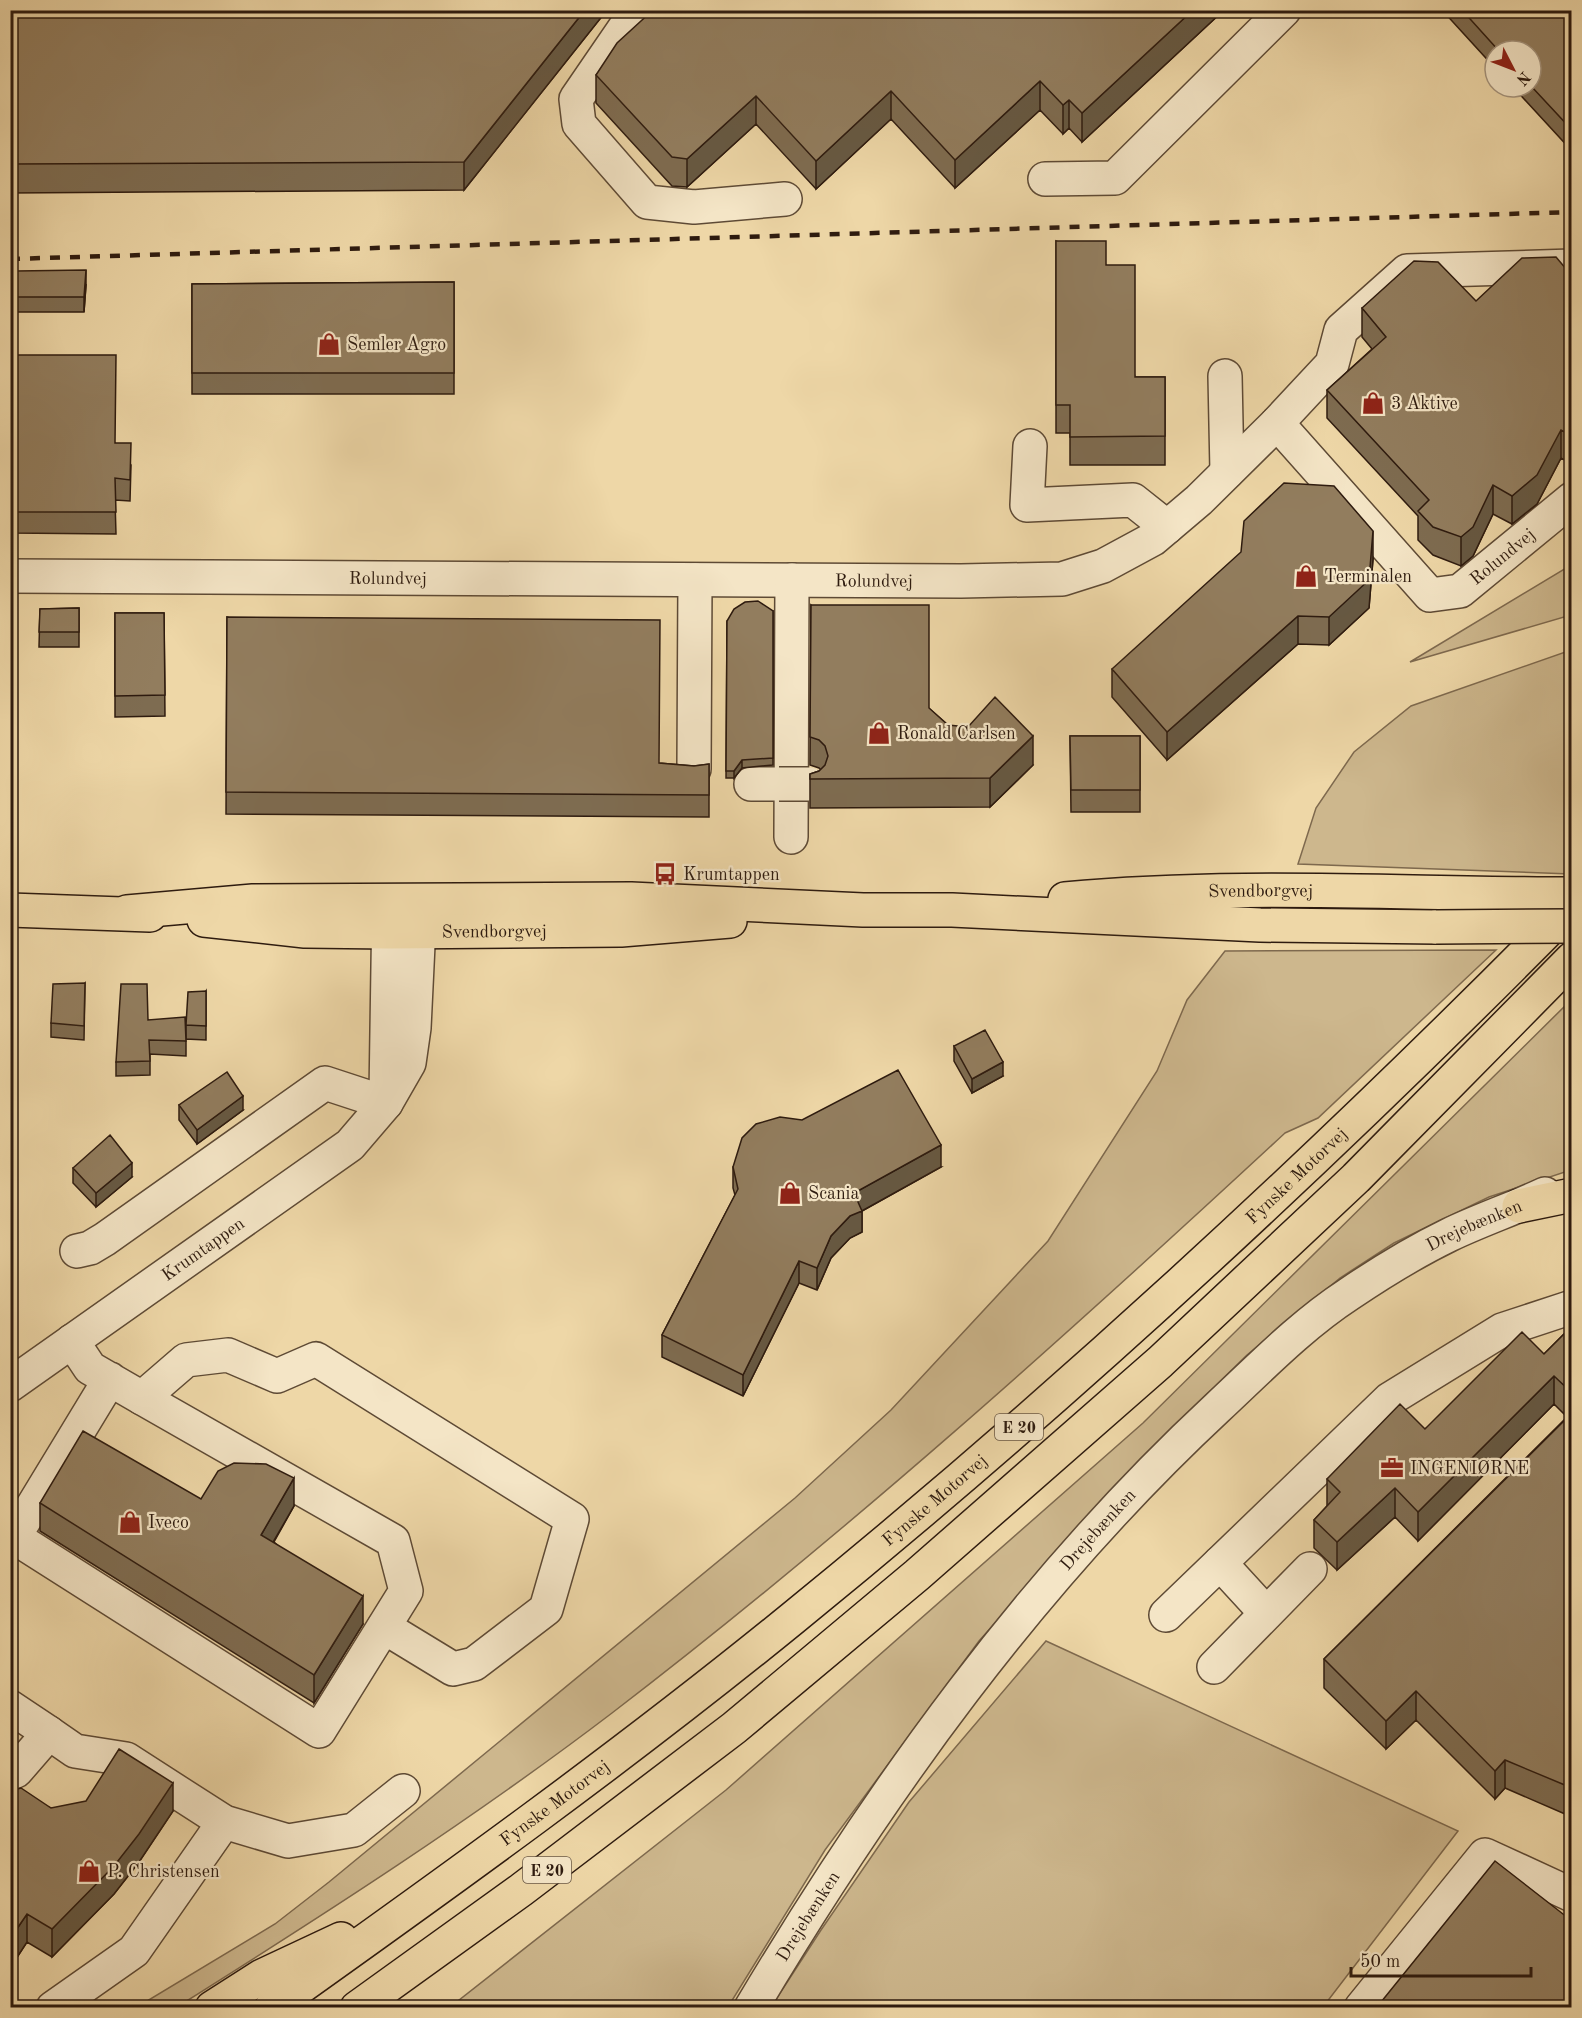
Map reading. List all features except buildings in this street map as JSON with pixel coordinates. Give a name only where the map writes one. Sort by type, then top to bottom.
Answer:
[{"type":"main road","name":"Svendborgvej","points":[[952,910],[1126,893],[1240,891],[1572,894]]},
{"type":"main road","name":"Svendborgvej","points":[[10,910],[127,912],[305,931],[404,916],[631,899],[863,910],[952,910],[1260,926],[1572,926]]},
{"type":"main road","name":"Fynske Motorvej","points":[[271,2007],[560,1801],[792,1619],[1016,1429],[1328,1147],[1572,906]]},
{"type":"main road","name":"E 20","points":[[357,2007],[521,1890],[734,1728],[917,1575],[1160,1362],[1356,1178],[1572,959]]},
{"type":"main road","points":[[1519,1206],[1572,1195]]},
{"type":"main road","points":[[393,2007],[561,1883],[734,1728]]},
{"type":"main road","points":[[212,2007],[262,1976],[424,1899]]},
{"type":"street","points":[[637,10],[576,99],[579,124],[647,202],[694,207],[785,199]]},
{"type":"street","points":[[1045,179],[1115,178],[1284,10]]},
{"type":"street","points":[[1276,423],[1332,364],[1341,330],[1407,271],[1572,266]]},
{"type":"street","points":[[1225,376],[1227,472]]},
{"type":"street","name":"Rolundvej","points":[[10,576],[695,580],[1062,579],[1103,566],[1153,539],[1227,472],[1276,423],[1430,595],[1460,591],[1572,499]]},
{"type":"street","points":[[1030,446],[1027,505],[1133,500],[1167,527]]},
{"type":"street","points":[[694,769],[695,580]]},
{"type":"street","points":[[791,837],[792,580]]},
{"type":"street","points":[[77,1251],[90,1248],[105,1239],[325,1083],[386,1103],[404,916]]},
{"type":"street","name":"Krumtappen","points":[[10,1385],[350,1145],[386,1103]]},
{"type":"street","name":"Drejebænken","points":[[751,2007],[816,1898],[948,1709],[1065,1566],[1181,1441],[1295,1335],[1347,1295],[1448,1236],[1572,1183]]},
{"type":"street","points":[[1166,1616],[1389,1399],[1502,1330],[1572,1306]]},
{"type":"street","points":[[72,1341],[90,1368],[110,1379],[393,1541],[405,1591],[319,1731],[14,1537],[110,1379]]},
{"type":"street","points":[[142,1398],[186,1360],[228,1355],[277,1376],[316,1359],[572,1519],[546,1609],[474,1664],[453,1669],[384,1627]]},
{"type":"street","points":[[1220,1563],[1266,1613]]},
{"type":"street","points":[[1214,1667],[1310,1569]]},
{"type":"street","points":[[10,1707],[75,1750],[126,1759],[224,1822],[288,1841],[354,1830],[403,1791]]},
{"type":"street","points":[[10,1773],[16,1771],[50,1733]]},
{"type":"street","points":[[53,2007],[134,1951],[224,1822]]},
{"type":"street","points":[[1361,2007],[1485,1856],[1572,1895]]},
{"type":"shaded area","points":[[1571,565],[1571,615],[1410,662]]},
{"type":"shaded area","points":[[1571,650],[1571,874],[1298,864],[1316,808],[1354,752],[1411,706]]},
{"type":"shaded area","points":[[1496,950],[1318,1118],[1285,1133],[955,1431],[786,1575],[612,1713],[506,1791],[398,1865],[177,2007],[137,2007],[275,1924],[329,1882],[795,1498],[891,1410],[1048,1241],[1157,1071],[1187,1000],[1225,951]]},
{"type":"shaded area","points":[[1571,1000],[1571,1170],[1489,1197],[1394,1243],[1340,1278],[1247,1355],[1161,1439],[979,1641],[825,1850],[728,2007],[449,2008],[726,1790],[1143,1423]]},
{"type":"shaded area","points":[[1046,1641],[1458,1831],[1323,2007],[771,2007],[909,1802]]},
{"type":"railway","points":[[10,259],[1572,212]]},
{"type":"place","name":"Semler Agro","points":[[329,344]]},
{"type":"place","name":"3 Aktive","points":[[1373,403]]},
{"type":"place","name":"Terminalen","points":[[1306,576]]},
{"type":"place","name":"Ronald Carlsen","points":[[879,733]]},
{"type":"place","name":"Krumtappen","points":[[665,874]]},
{"type":"place","name":"Scania","points":[[790,1193]]},
{"type":"place","name":"INGENIØRNE","points":[[1392,1468]]},
{"type":"place","name":"Iveco","points":[[130,1522]]},
{"type":"place","name":"P. Christensen","points":[[89,1871]]}]
